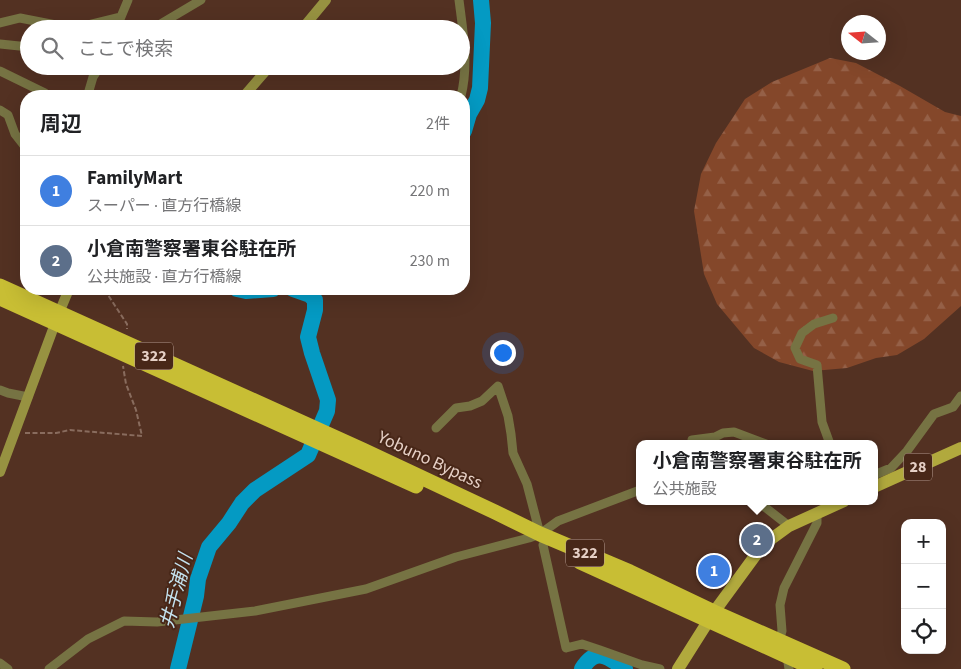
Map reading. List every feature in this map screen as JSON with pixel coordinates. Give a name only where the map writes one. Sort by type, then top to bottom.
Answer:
[{"type":"highway","name":"Yobuno Bypass","points":[[0,286],[57,319]]},
{"type":"highway","name":"Yobuno Bypass","points":[[0,298],[57,319],[125,349],[307,431],[538,539],[630,572],[711,616],[788,663],[815,669]]},
{"type":"highway","name":"Yobuno Bypass","points":[[711,616],[779,641],[843,669]]},
{"type":"main road","points":[[309,20],[326,0]]},
{"type":"main road","points":[[249,90],[262,75]]},
{"type":"main road","points":[[0,472],[67,295]]},
{"type":"main road","name":"28","points":[[878,485],[961,448]]},
{"type":"main road","points":[[678,669],[711,616],[763,545],[789,526],[835,505]]},
{"type":"street","points":[[119,20],[128,0]]},
{"type":"street","points":[[167,20],[201,0]]},
{"type":"street","points":[[459,0],[461,20]]},
{"type":"street","points":[[106,20],[120,17]]},
{"type":"street","points":[[0,23],[20,18],[30,20]]},
{"type":"street","points":[[0,44],[20,46]]},
{"type":"street","points":[[0,71],[39,90]]},
{"type":"street","points":[[89,90],[94,75]]},
{"type":"street","points":[[462,90],[464,75]]},
{"type":"street","points":[[0,110],[8,115],[15,134],[20,140]]},
{"type":"street","points":[[829,440],[822,422],[817,366],[800,359],[795,348],[802,332],[814,324],[833,318]]},
{"type":"street","points":[[436,428],[456,408],[470,406],[482,401],[498,386],[508,416],[513,453],[527,484],[538,539],[566,648],[582,644],[642,665],[660,669]]},
{"type":"street","points":[[0,390],[28,397]]},
{"type":"street","points":[[878,473],[891,468],[907,451],[934,414],[953,407],[961,396]]},
{"type":"street","points":[[692,440],[734,432],[755,440]]},
{"type":"street","points":[[49,669],[88,639],[124,621],[157,622],[255,611],[366,589],[456,557],[538,539],[558,521],[636,492]]},
{"type":"street","points":[[762,505],[789,526]]},
{"type":"street","points":[[779,641],[782,631],[780,605],[784,588],[817,523],[817,513]]},
{"type":"street","points":[[0,664],[8,669]]},
{"type":"path","points":[[15,433],[56,433],[70,430],[142,436],[136,410],[126,384],[125,349],[127,324],[110,295]]},
{"type":"green space","points":[[830,58],[856,63],[945,112],[961,116],[961,306],[924,339],[897,355],[876,358],[847,368],[813,371],[779,362],[754,348],[717,304],[704,274],[694,211],[701,174],[716,143],[745,99],[772,82]]},
{"type":"waterway","name":"井手浦川","points":[[470,112],[477,100],[480,88],[483,23],[481,0]]},
{"type":"waterway","name":"井手浦川","points":[[178,669],[196,596],[198,579],[209,547],[229,523],[242,503],[255,490],[308,455],[327,411],[328,400],[308,337],[315,310],[315,300],[310,295]]},
{"type":"waterway","points":[[582,669],[587,662],[598,656],[608,658],[625,669]]},
{"type":"place","name":"小倉南警察署東谷駐在所","points":[[757,540]]},
{"type":"place","name":"FamilyMart","points":[[714,571]]}]
